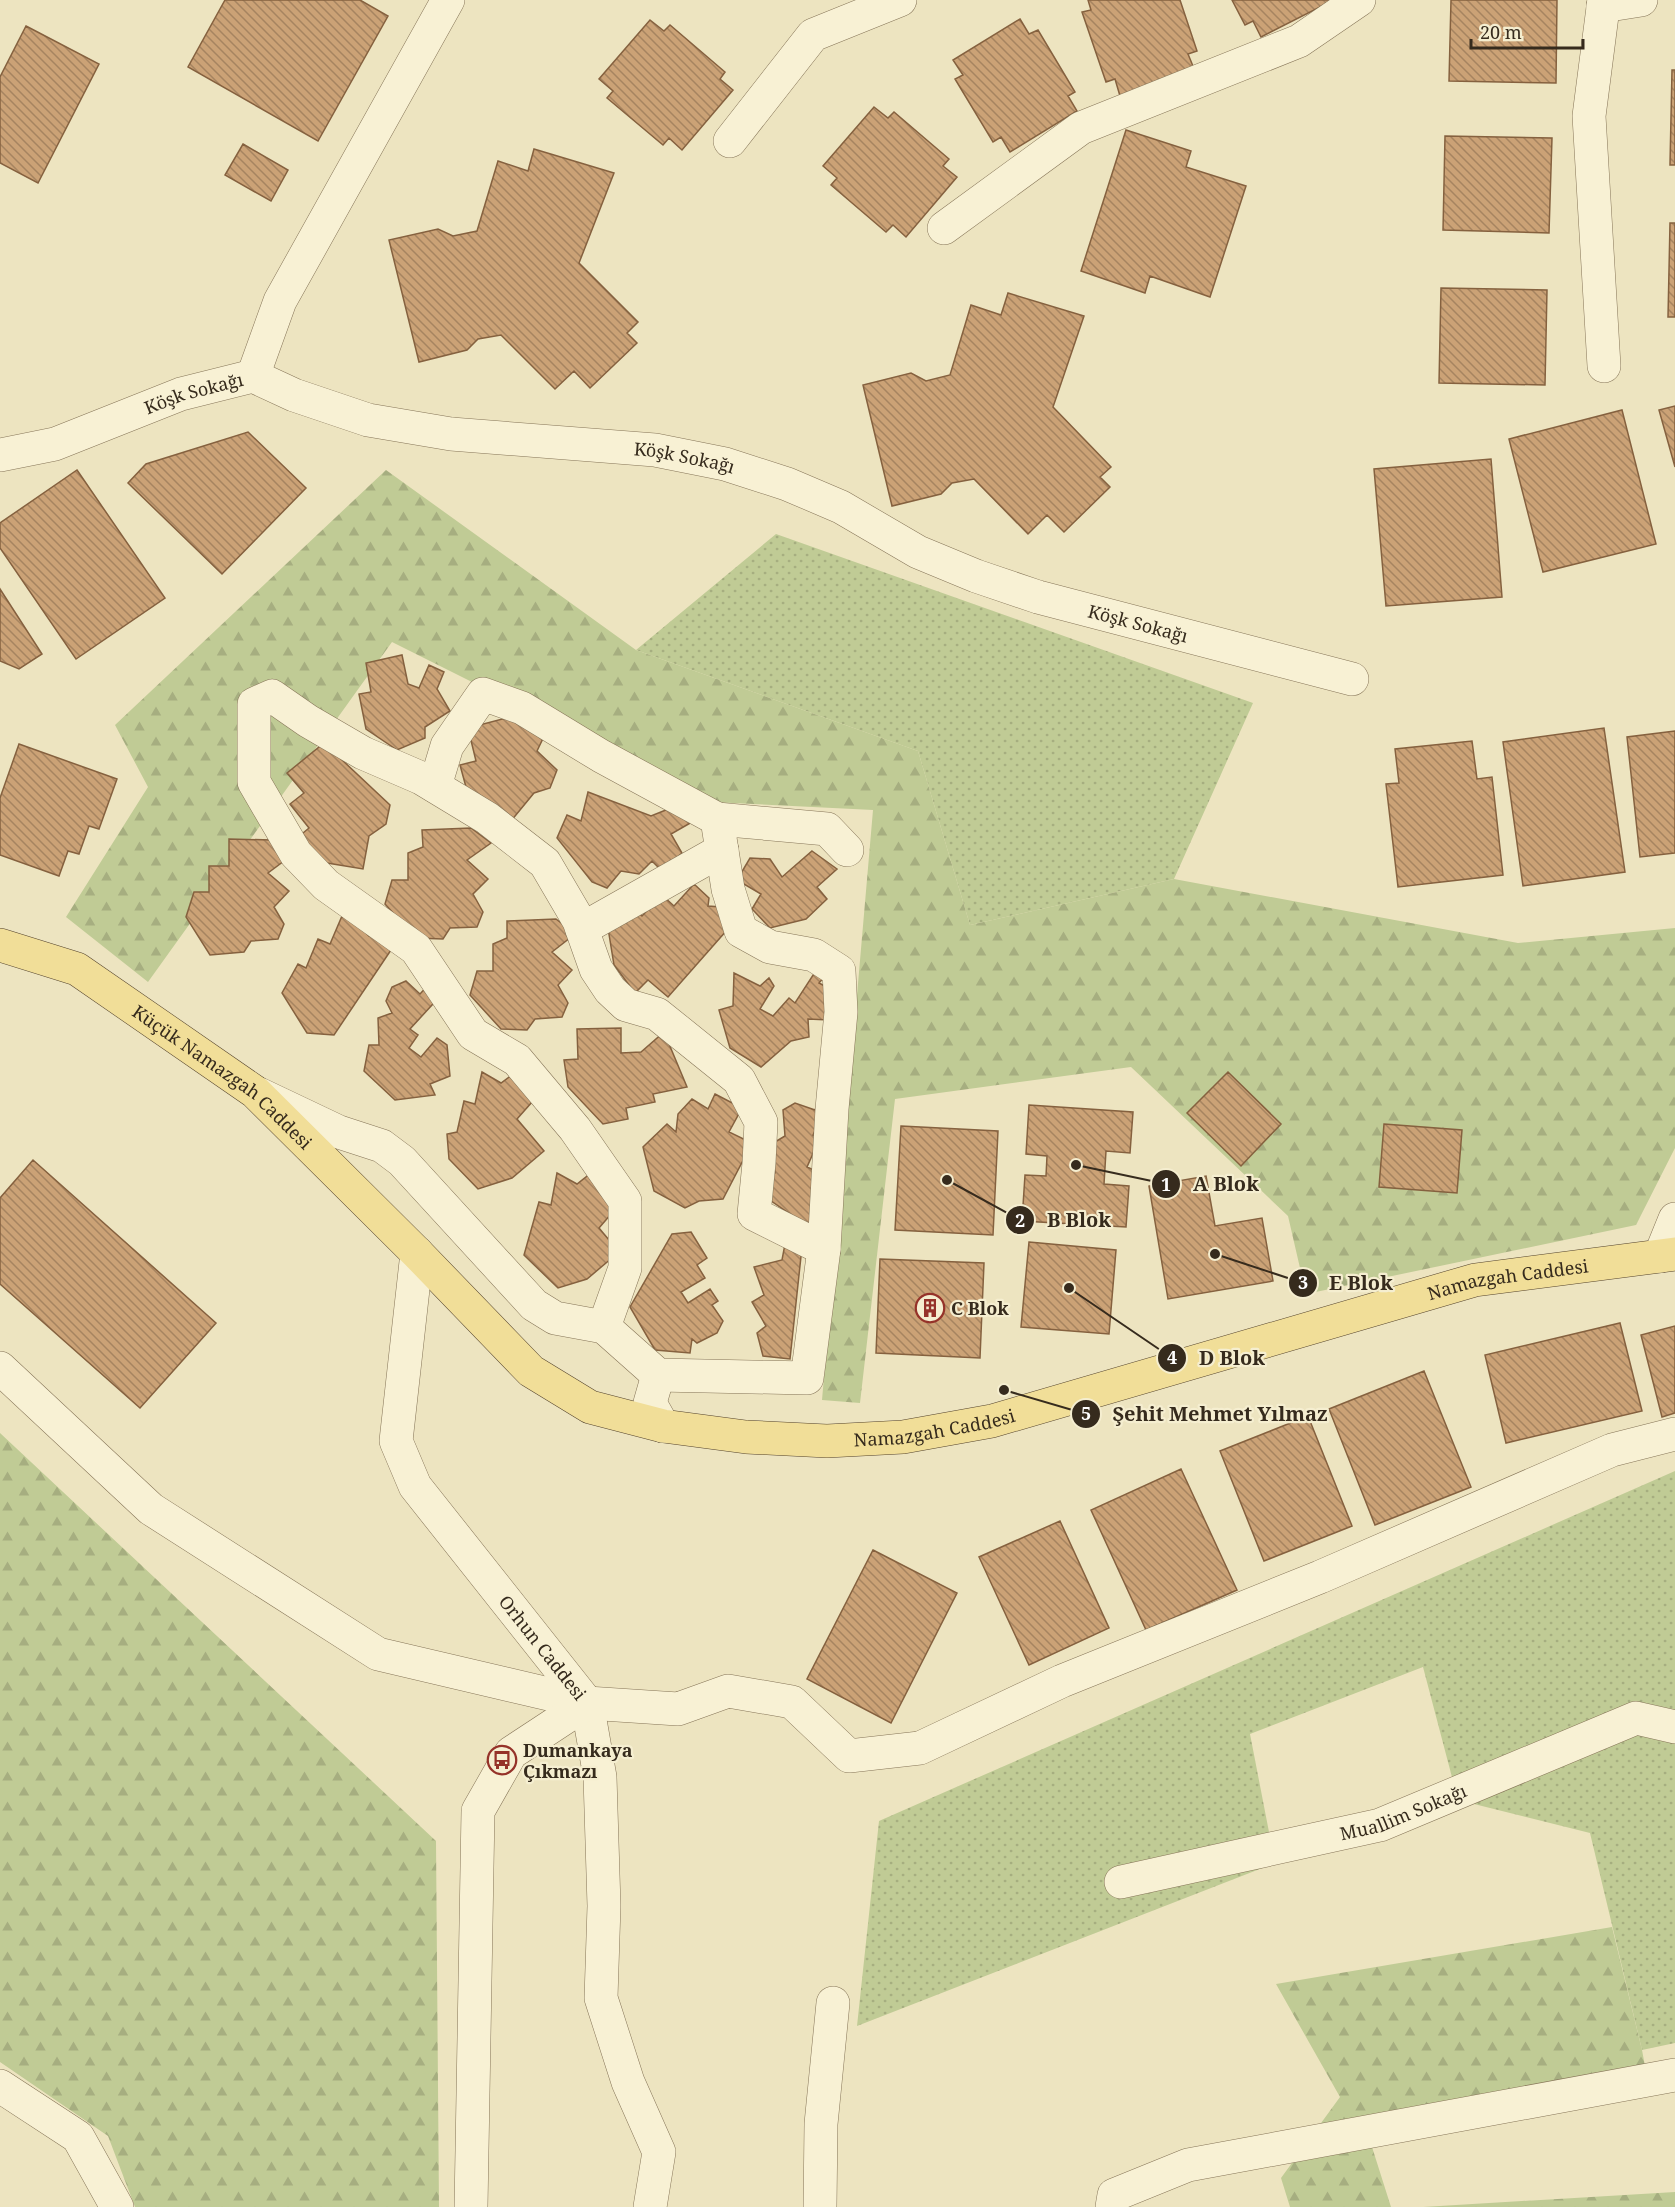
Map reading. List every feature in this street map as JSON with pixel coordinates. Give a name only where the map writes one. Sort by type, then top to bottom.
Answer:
[{"type":"main road","name":"Küçük Namazgah Caddesi","points":[[0,945],[77,969],[255,1092],[417,1253]]},
{"type":"main road","name":"Namazgah Caddesi","points":[[417,1253],[531,1371],[590,1407],[663,1426],[746,1437],[826,1441],[903,1437],[992,1421],[1475,1280],[1668,1255]]},
{"type":"street","points":[[253,376],[280,301],[448,0]]},
{"type":"street","points":[[730,141],[813,35],[900,0]]},
{"type":"street","points":[[944,228],[1081,128],[1299,41],[1359,0]]},
{"type":"street","points":[[1604,366],[1589,116],[1603,3],[1641,0]]},
{"type":"street","name":"Köşk Sokağı","points":[[0,455],[55,444],[182,394],[253,376],[294,395],[368,420],[451,434],[655,450],[725,464],[787,484],[841,507],[918,552],[986,580],[1038,597],[1352,679]]},
{"type":"street","points":[[255,1092],[339,1132],[382,1146],[402,1161],[534,1305],[555,1318],[604,1327],[658,1375],[807,1378],[824,1249],[841,1012],[839,970],[814,955],[770,947],[741,931],[728,889],[719,834],[601,756],[522,708],[483,694],[447,746],[435,786]]},
{"type":"street","points":[[604,1327],[625,1268],[625,1201],[575,1128],[517,1060],[473,1034],[416,949],[326,885],[296,854],[254,782],[254,705],[272,696],[308,722],[363,753],[421,777],[487,818],[545,863],[582,929],[596,969],[610,990],[626,1005],[657,1014],[739,1080],[761,1122],[754,1214],[824,1249]]},
{"type":"street","points":[[582,929],[719,834],[827,829],[847,850]]},
{"type":"street","points":[[1668,1255],[1675,1219]]},
{"type":"street","name":"Orhun Caddesi","points":[[417,1253],[396,1441],[415,1486],[587,1702],[600,1777],[604,1906],[601,1998],[628,2082],[660,2152],[650,2207]]},
{"type":"street","points":[[0,1368],[151,1509],[378,1654],[587,1702],[678,1709],[728,1691],[792,1702],[849,1756],[920,1748],[1062,1682],[1320,1577],[1612,1450],[1675,1434]]},
{"type":"street","points":[[658,1375],[650,1403],[663,1426]]},
{"type":"street","points":[[471,2207],[478,1811],[511,1753],[587,1702]]},
{"type":"street","name":"Muallim Sokağı","points":[[1121,1882],[1380,1824],[1636,1718],[1675,1727]]},
{"type":"street","points":[[820,2207],[821,2124],[833,2003]]},
{"type":"street","points":[[1112,2207],[1114,2195],[1188,2165],[1675,2075]]},
{"type":"street","points":[[0,2085],[78,2137],[117,2207]]},
{"type":"green space","points":[[386,470],[636,650],[918,751],[970,925],[1174,879],[1518,943],[1675,928],[1675,1148],[1636,1225],[1306,1294],[1288,1216],[1131,1067],[895,1099],[860,1403],[822,1400],[873,810],[712,802],[392,642],[148,982],[66,917],[148,787],[115,725]]},
{"type":"green space","points":[[776,534],[1253,703],[1174,879],[970,925],[918,751],[636,650]]},
{"type":"green space","points":[[0,1433],[436,1841],[439,2207],[135,2207],[108,2136],[0,2062]]},
{"type":"green space","points":[[1675,1471],[1675,2043],[1642,2050],[1590,1833],[1458,1800],[1423,1667],[1250,1734],[1275,1863],[857,2026],[879,1821]]},
{"type":"green space","points":[[1612,1927],[1650,2093],[1372,2147],[1391,2207],[1290,2207],[1281,2178],[1340,2097],[1276,1984]]},
{"type":"green space","points":[[1675,2192],[1675,2207],[1423,2207]]},
{"type":"building","points":[[225,0],[360,0],[388,16],[318,141],[188,67]]},
{"type":"building","points":[[1088,0],[1180,0],[1197,51],[1188,54],[1195,71],[1120,96],[1115,79],[1106,82],[1082,12],[1091,10]]},
{"type":"building","points":[[1232,0],[1329,0],[1330,2],[1261,37],[1253,21],[1245,25]]},
{"type":"building","points":[[1451,0],[1557,0],[1556,83],[1449,81]]},
{"type":"building","points":[[1020,19],[1029,34],[1038,30],[1075,92],[1068,96],[1077,111],[1010,152],[1001,137],[993,142],[955,79],[963,75],[953,60]]},
{"type":"building","points":[[650,20],[664,31],[670,25],[725,72],[720,79],[733,90],[682,150],[669,138],[663,145],[607,98],[613,91],[599,79]]},
{"type":"building","points":[[26,26],[99,64],[38,183],[0,163],[0,77]]},
{"type":"building","points":[[1672,70],[1675,70],[1675,165],[1670,165]]},
{"type":"building","points":[[874,107],[888,118],[894,112],[949,159],[943,166],[957,177],[906,237],[893,225],[886,232],[831,185],[837,178],[823,166]]},
{"type":"building","points":[[1126,130],[1191,151],[1186,167],[1246,186],[1210,297],[1150,276],[1145,293],[1081,271]]},
{"type":"building","points":[[1445,136],[1552,138],[1549,233],[1443,230]]},
{"type":"building","points":[[243,144],[288,170],[271,201],[225,175]]},
{"type":"building","points":[[534,149],[614,173],[579,263],[638,322],[627,333],[637,343],[590,388],[574,371],[555,389],[501,335],[478,339],[467,350],[419,362],[389,240],[438,229],[453,236],[477,231],[498,161],[528,171]]},
{"type":"building","points":[[1670,223],[1675,223],[1675,317],[1668,317]]},
{"type":"building","points":[[1441,288],[1547,290],[1545,385],[1439,383]]},
{"type":"building","points":[[1008,293],[1084,316],[1053,407],[1111,467],[1100,477],[1110,487],[1064,532],[1047,515],[1028,534],[974,479],[952,483],[941,494],[892,506],[863,385],[911,373],[926,381],[950,375],[971,305],[1001,315]]},
{"type":"building","points":[[1675,406],[1675,467],[1659,410]]},
{"type":"building","points":[[1622,410],[1656,544],[1543,572],[1509,439]]},
{"type":"building","points":[[248,432],[306,488],[222,574],[128,483],[146,464]]},
{"type":"building","points":[[1491,459],[1502,597],[1386,606],[1374,469]]},
{"type":"building","points":[[77,470],[165,598],[76,659],[0,548],[0,523]]},
{"type":"building","points":[[0,589],[42,654],[19,669],[0,661]]},
{"type":"building","points":[[402,655],[408,684],[419,688],[429,665],[444,672],[437,689],[450,711],[425,727],[425,738],[397,750],[366,729],[359,694],[371,692],[366,663]]},
{"type":"building","points":[[518,715],[547,730],[537,751],[557,770],[550,788],[534,793],[511,821],[466,787],[460,765],[476,761],[468,728]]},
{"type":"building","points":[[1604,728],[1625,872],[1523,886],[1503,742]]},
{"type":"building","points":[[1675,731],[1675,853],[1640,857],[1627,737]]},
{"type":"building","points":[[1472,741],[1477,779],[1492,777],[1503,875],[1398,887],[1386,784],[1399,783],[1395,749]]},
{"type":"building","points":[[324,743],[390,805],[386,824],[369,836],[363,869],[315,861],[297,838],[309,828],[290,804],[304,793],[287,773]]},
{"type":"building","points":[[19,744],[117,779],[99,829],[89,826],[79,854],[68,851],[59,876],[0,855],[0,798]]},
{"type":"building","points":[[588,792],[651,816],[676,806],[692,822],[671,834],[682,853],[662,871],[652,861],[639,874],[621,871],[607,888],[592,882],[557,838],[567,815],[581,821]]},
{"type":"building","points":[[471,828],[491,843],[467,860],[488,879],[473,894],[483,912],[477,927],[450,928],[443,939],[416,938],[385,904],[392,880],[408,880],[408,853],[423,847],[422,830]]},
{"type":"building","points":[[229,839],[272,840],[292,855],[268,873],[289,891],[274,907],[284,924],[278,939],[251,941],[244,952],[210,955],[186,917],[194,892],[209,892],[209,866],[229,866]]},
{"type":"building","points":[[812,851],[837,869],[817,887],[827,899],[806,919],[770,928],[752,909],[761,894],[737,880],[750,858],[770,859],[782,877]]},
{"type":"building","points":[[694,884],[709,898],[708,906],[721,907],[727,930],[668,997],[648,980],[635,993],[614,965],[608,928],[630,904],[642,916],[662,895],[674,906]]},
{"type":"building","points":[[342,916],[356,922],[369,936],[377,929],[393,947],[334,1035],[307,1033],[282,993],[298,964],[306,968],[318,939],[330,944]]},
{"type":"building","points":[[556,919],[575,934],[552,952],[572,970],[558,985],[568,1003],[562,1017],[535,1019],[527,1030],[501,1029],[470,995],[477,971],[493,971],[493,944],[507,938],[507,921]]},
{"type":"building","points":[[817,969],[826,975],[819,983],[834,991],[829,1020],[808,1019],[809,1037],[791,1041],[761,1067],[730,1048],[719,1010],[733,1006],[734,973],[760,986],[769,978],[774,986],[760,1009],[773,1016],[789,998],[795,1003]]},
{"type":"building","points":[[406,981],[420,994],[431,982],[443,993],[410,1029],[418,1035],[409,1048],[421,1057],[437,1038],[447,1045],[450,1076],[430,1084],[435,1095],[395,1100],[364,1071],[369,1045],[379,1045],[378,1018],[392,1013],[386,1001],[392,987]]},
{"type":"building","points":[[621,1028],[621,1053],[641,1052],[664,1032],[687,1087],[653,1094],[655,1102],[626,1108],[628,1119],[603,1124],[568,1087],[564,1060],[578,1059],[577,1029]]},
{"type":"building","points":[[482,1072],[501,1083],[516,1072],[540,1093],[517,1119],[544,1151],[512,1178],[478,1189],[449,1159],[447,1134],[457,1132],[464,1101],[475,1104]]},
{"type":"building","points":[[1228,1072],[1281,1124],[1241,1166],[1187,1113]]},
{"type":"building","points":[[715,1094],[742,1108],[729,1132],[752,1143],[723,1199],[699,1201],[685,1208],[654,1191],[643,1147],[667,1124],[676,1132],[678,1114],[692,1099],[708,1109]]},
{"type":"building","points":[[819,1100],[828,1103],[813,1135],[820,1138],[807,1167],[820,1173],[809,1227],[764,1196],[760,1176],[775,1173],[770,1145],[785,1136],[783,1110],[795,1103],[815,1110]]},
{"type":"building","points":[[1029,1105],[1133,1112],[1130,1153],[1106,1151],[1104,1184],[1129,1186],[1126,1227],[1022,1221],[1025,1175],[1046,1176],[1047,1156],[1026,1154]]},
{"type":"building","points":[[1384,1124],[1462,1130],[1457,1193],[1379,1187]]},
{"type":"building","points":[[901,1126],[998,1131],[993,1235],[895,1230]]},
{"type":"building","points":[[33,1160],[216,1323],[140,1408],[0,1284],[0,1198]]},
{"type":"building","points":[[557,1173],[577,1184],[591,1173],[623,1200],[599,1228],[619,1252],[587,1279],[558,1288],[524,1255],[539,1202],[551,1205]]},
{"type":"building","points":[[1206,1176],[1215,1226],[1262,1218],[1273,1281],[1168,1299],[1149,1186]]},
{"type":"building","points":[[691,1232],[707,1258],[697,1265],[705,1278],[681,1292],[688,1303],[710,1289],[718,1301],[712,1305],[723,1321],[717,1333],[697,1343],[692,1339],[690,1353],[655,1350],[630,1307],[672,1234]]},
{"type":"building","points":[[1029,1242],[1116,1250],[1109,1334],[1021,1327]]},
{"type":"building","points":[[785,1244],[802,1247],[790,1359],[763,1356],[757,1333],[766,1326],[752,1302],[764,1295],[754,1267],[782,1260]]},
{"type":"building","name":"C Blok","points":[[880,1259],[984,1263],[980,1358],[876,1353]]},
{"type":"building","points":[[1620,1323],[1642,1411],[1506,1443],[1485,1355]]},
{"type":"building","points":[[1675,1326],[1675,1413],[1662,1417],[1641,1335]]},
{"type":"building","points":[[1424,1371],[1471,1487],[1375,1525],[1329,1409]]},
{"type":"building","points":[[1308,1416],[1352,1526],[1264,1561],[1220,1451]]},
{"type":"building","points":[[1181,1469],[1237,1590],[1146,1630],[1091,1510]]},
{"type":"building","points":[[1060,1521],[1109,1628],[1029,1665],[979,1557]]},
{"type":"building","points":[[873,1550],[957,1593],[891,1723],[807,1679]]},
{"type":"place","name":"A Blok","points":[[1076,1165]]},
{"type":"place","name":"B Blok","points":[[947,1180]]},
{"type":"place","name":"E Blok","points":[[1215,1254]]},
{"type":"place","name":"D Blok","points":[[1069,1288]]},
{"type":"place","name":"C Blok","points":[[930,1308]]},
{"type":"place","name":"Şehit Mehmet Yılmaz","points":[[1004,1390]]},
{"type":"place","name":"Dumankaya Çıkmazı","points":[[502,1760]]}]
